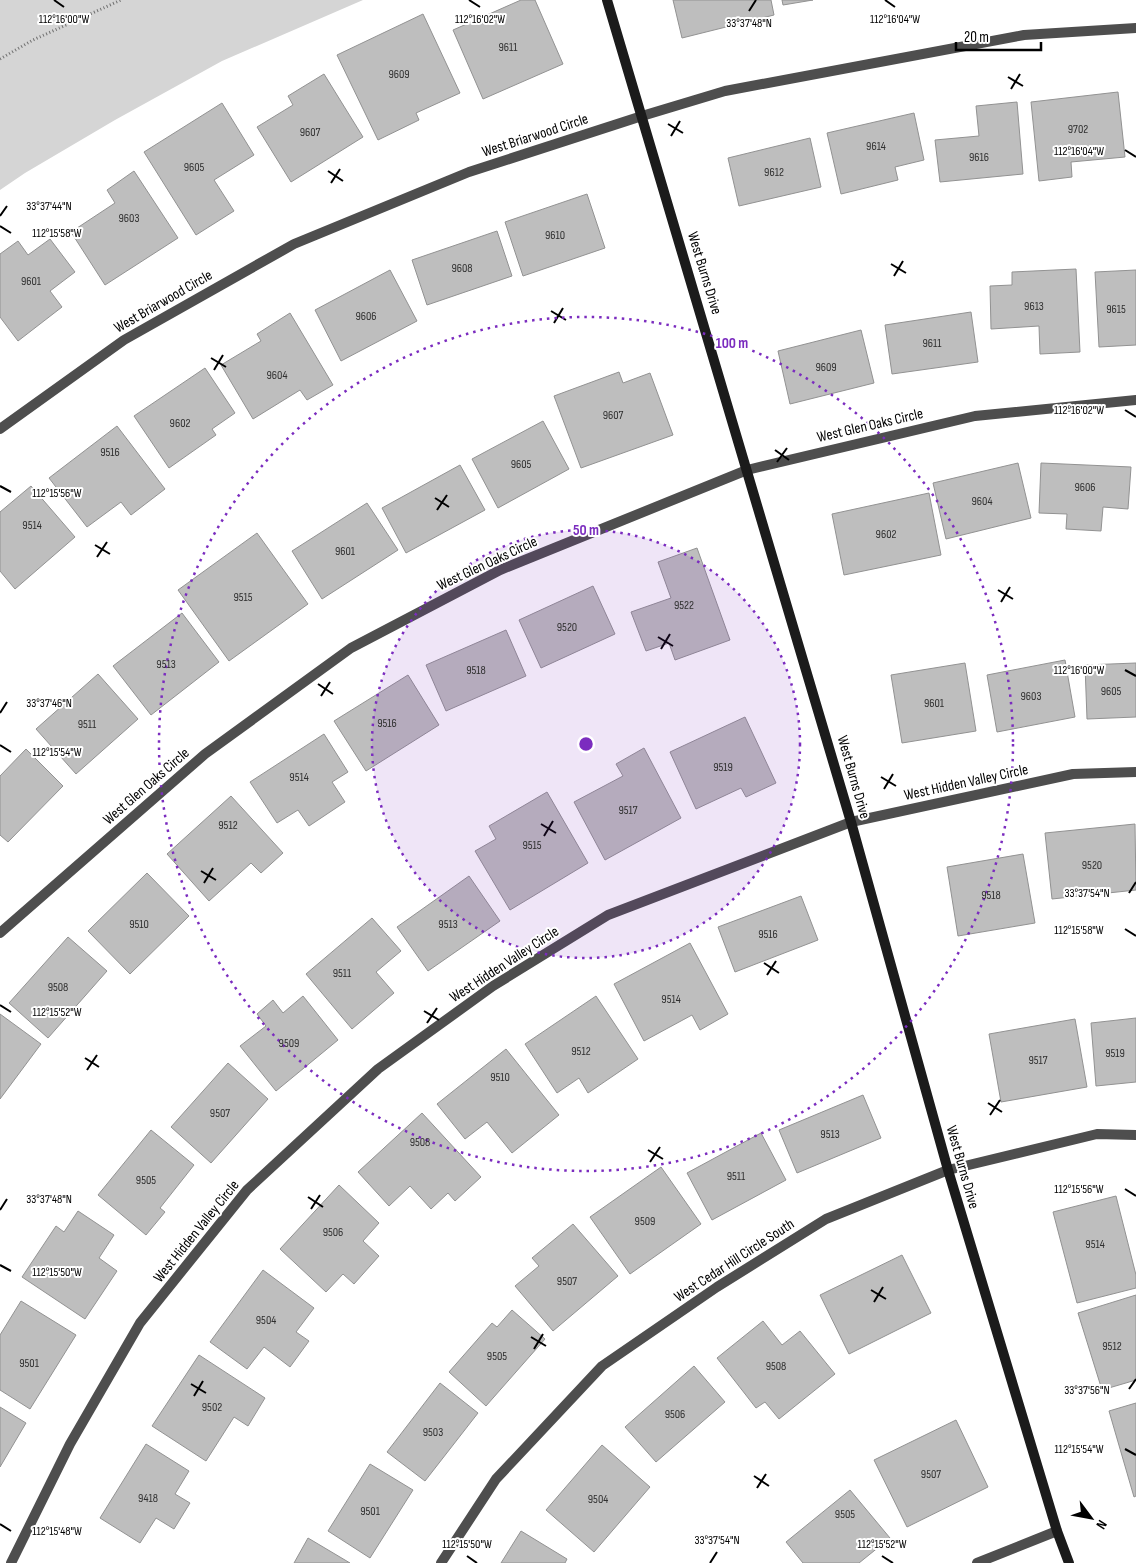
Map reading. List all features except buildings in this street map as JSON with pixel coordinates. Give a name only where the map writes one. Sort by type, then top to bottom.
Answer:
[{"type":"street","name":"West Burns Drive","points":[[607,0],[851,822],[948,1170],[1069,1563]]},
{"type":"street","name":"West Briarwood Circle","points":[[0,429],[124,340],[294,244],[469,172],[725,91],[1024,35],[1136,28]]},
{"type":"street","name":"West Glen Oaks Circle","points":[[0,933],[205,754],[351,648],[500,570],[747,470],[975,416],[1136,400]]},
{"type":"street","name":"West Hidden Valley Circle","points":[[12,1563],[70,1444],[140,1323],[247,1190],[378,1069],[494,986],[608,915],[851,822],[1073,774],[1136,772]]},
{"type":"street","name":"West Cedar Hill Circle South","points":[[441,1563],[496,1479],[602,1366],[716,1287],[826,1219],[948,1170],[1097,1134],[1136,1136]]},
{"type":"street","points":[[977,1563],[1058,1531]]},
{"type":"path","points":[[0,59],[33,40],[121,0]]},
{"type":"shaded area","points":[[0,0],[363,0],[222,61],[115,120],[25,173],[0,190]]}]
